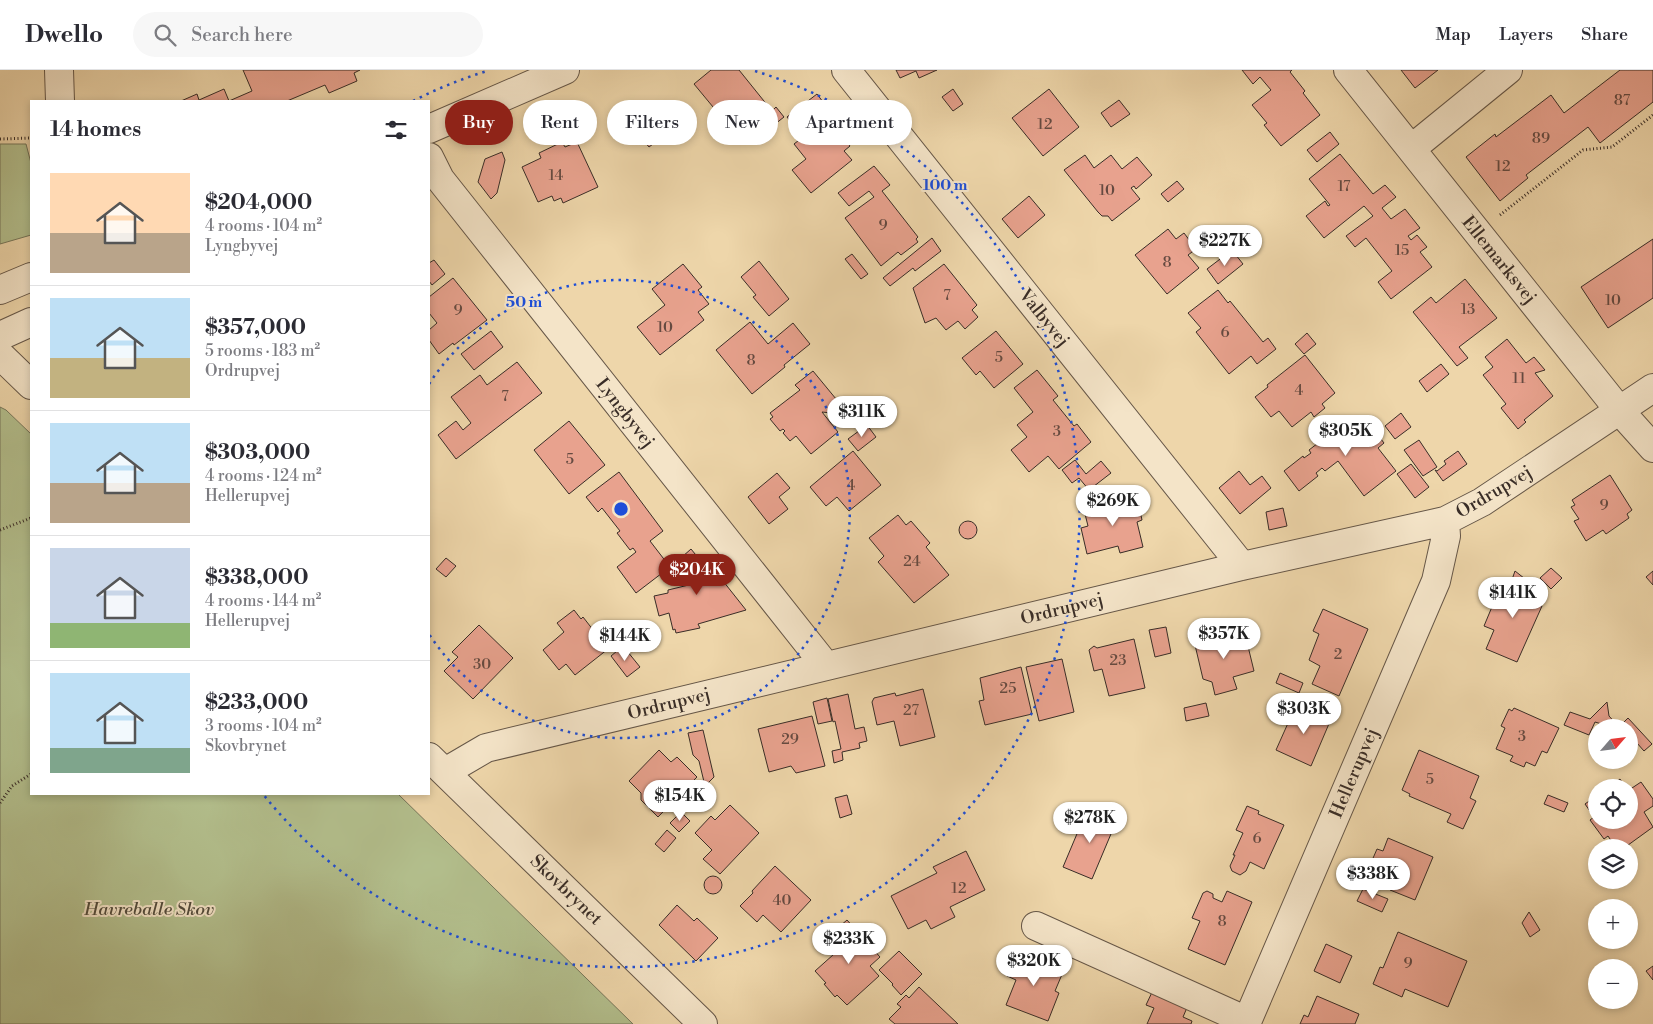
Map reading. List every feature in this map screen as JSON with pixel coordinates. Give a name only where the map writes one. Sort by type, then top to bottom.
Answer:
[{"type":"street","points":[[59,70],[60,100]]},
{"type":"street","points":[[430,129],[565,70]]},
{"type":"street","name":"Valbyvej","points":[[846,70],[1242,566]]},
{"type":"street","name":"Ellemarksvej","points":[[1348,70],[1619,410],[1653,448]]},
{"type":"street","points":[[1411,149],[1508,70]]},
{"type":"street","name":"Lyngbyvej","points":[[430,159],[440,179],[826,666]]},
{"type":"street","points":[[0,290],[30,277]]},
{"type":"street","points":[[0,336],[30,322]]},
{"type":"street","points":[[0,355],[30,384]]},
{"type":"street","name":"Ordrupvej","points":[[437,764],[486,748],[826,666],[1242,566],[1445,521],[1482,502],[1653,388]]},
{"type":"street","name":"Hellerupvej","points":[[1036,926],[1246,1022],[1436,581],[1444,546],[1445,521]]},
{"type":"street","name":"Skovbrynet","points":[[437,764],[704,1024]]},
{"type":"path","points":[[1477,232],[1583,150],[1612,147],[1653,115]]},
{"type":"path","points":[[0,138],[30,138]]},
{"type":"path","points":[[0,530],[30,518]]},
{"type":"path","points":[[0,803],[12,786],[30,775]]},
{"type":"green space","points":[[0,144],[26,144],[30,159],[30,235],[0,244]]},
{"type":"green space","name":"Havreballe Skov","points":[[0,407],[6,410],[30,433],[30,795],[399,795],[633,1024],[0,1024]]},
{"type":"building","points":[[243,70],[360,70],[354,73],[357,81],[329,93],[325,85],[289,100],[231,100],[252,91]]},
{"type":"building","points":[[711,70],[739,70],[763,100],[707,100],[694,84]]},
{"type":"building","points":[[896,70],[937,70],[919,78],[916,71],[900,78]]},
{"type":"building","points":[[1242,70],[1292,70],[1290,72],[1305,91],[1303,93],[1320,115],[1281,146],[1264,125],[1267,123],[1252,105],[1271,90],[1260,77],[1253,84]]},
{"type":"building","points":[[1401,70],[1438,70],[1415,88]]},
{"type":"building","points":[[1620,70],[1653,70],[1653,102],[1600,143],[1588,127],[1526,175],[1528,178],[1500,201],[1466,157],[1495,134],[1496,137],[1551,95],[1564,113]]},
{"type":"building","points":[[224,89],[229,100],[199,100]]},
{"type":"building","points":[[953,89],[963,104],[953,111],[942,97]]},
{"type":"building","points":[[1049,89],[1079,127],[1043,156],[1012,118]]},
{"type":"building","points":[[197,94],[199,100],[183,100]]},
{"type":"building","points":[[817,94],[822,100],[809,100]]},
{"type":"building","points":[[1119,100],[1130,114],[1111,127],[1101,113]]},
{"type":"building","points":[[778,110],[784,117],[778,122]]},
{"type":"building","points":[[1330,132],[1339,144],[1317,162],[1307,150]]},
{"type":"building","points":[[556,145],[564,145],[565,147],[578,145],[598,187],[563,203],[561,198],[554,201],[552,196],[538,202],[522,167],[541,158],[539,153]]},
{"type":"building","points":[[795,145],[849,145],[844,151],[852,160],[811,193],[792,170],[806,159]]},
{"type":"building","points":[[502,152],[505,160],[497,193],[491,199],[478,182],[485,159]]},
{"type":"building","points":[[1340,154],[1373,194],[1385,185],[1396,197],[1382,208],[1391,219],[1405,209],[1420,228],[1408,236],[1411,240],[1417,235],[1427,247],[1420,252],[1432,267],[1391,299],[1378,282],[1392,271],[1366,238],[1355,247],[1346,236],[1373,216],[1364,206],[1324,238],[1306,216],[1325,201],[1328,206],[1330,205],[1309,179]]},
{"type":"building","points":[[1085,155],[1094,168],[1111,155],[1122,169],[1137,157],[1152,175],[1136,189],[1134,186],[1131,188],[1140,199],[1112,221],[1108,216],[1102,216],[1098,212],[1064,170]]},
{"type":"building","points":[[874,166],[890,185],[882,191],[918,237],[916,239],[918,242],[901,255],[898,252],[881,266],[845,218],[874,197],[869,191],[849,206],[838,193]]},
{"type":"building","points":[[1177,181],[1184,189],[1168,202],[1161,194]]},
{"type":"building","points":[[1029,196],[1045,215],[1018,238],[1002,219]]},
{"type":"building","points":[[1168,229],[1176,239],[1184,233],[1196,249],[1188,255],[1199,268],[1167,294],[1135,255]]},
{"type":"building","points":[[932,238],[941,251],[915,271],[913,268],[890,286],[883,278]]},
{"type":"building","points":[[1653,239],[1653,298],[1608,328],[1581,287]]},
{"type":"building","points":[[1232,250],[1243,264],[1218,284],[1207,269]]},
{"type":"building","points":[[852,254],[868,274],[861,279],[845,259]]},
{"type":"building","points":[[434,260],[445,274],[432,285],[430,282],[430,262]]},
{"type":"building","points":[[759,261],[789,299],[769,316],[753,297],[756,295],[741,277]]},
{"type":"building","points":[[683,264],[702,287],[698,290],[709,304],[698,312],[704,320],[660,355],[637,327],[665,305],[652,289]]},
{"type":"building","points":[[944,264],[977,305],[972,310],[978,317],[965,329],[958,321],[946,330],[936,318],[925,323],[913,288]]},
{"type":"building","points":[[453,278],[487,320],[439,354],[430,341],[430,329],[437,323],[430,314],[430,296]]},
{"type":"building","points":[[1465,279],[1497,318],[1459,347],[1468,358],[1457,366],[1413,312],[1431,297],[1436,303]]},
{"type":"building","points":[[1218,290],[1228,303],[1230,301],[1263,342],[1268,338],[1276,349],[1257,364],[1251,356],[1229,374],[1196,332],[1201,328],[1188,313]]},
{"type":"building","points":[[750,322],[768,344],[793,323],[810,344],[752,394],[716,350]]},
{"type":"building","points":[[491,331],[503,347],[474,370],[461,354]]},
{"type":"building","points":[[996,331],[1023,364],[994,388],[980,371],[976,375],[962,358]]},
{"type":"building","points":[[1307,333],[1316,344],[1304,354],[1295,344]]},
{"type":"building","points":[[1507,339],[1526,363],[1534,357],[1545,370],[1535,373],[1553,396],[1524,420],[1526,422],[1518,429],[1501,408],[1506,404],[1483,375],[1493,367],[1485,357]]},
{"type":"building","points":[[1305,355],[1335,393],[1322,404],[1325,408],[1314,417],[1311,412],[1292,427],[1279,411],[1271,417],[1255,397]]},
{"type":"building","points":[[517,362],[542,393],[456,459],[438,435],[456,421],[463,430],[471,423],[451,397],[480,375],[487,385]]},
{"type":"building","points":[[1441,364],[1449,374],[1427,392],[1419,381]]},
{"type":"building","points":[[1037,370],[1058,396],[1053,400],[1074,426],[1077,424],[1091,442],[1059,469],[1048,456],[1029,472],[1011,450],[1027,437],[1017,425],[1033,412],[1014,388]]},
{"type":"building","points":[[813,371],[841,405],[831,413],[822,412],[838,432],[811,454],[796,436],[790,441],[783,433],[785,431],[783,429],[780,431],[770,419],[773,417],[770,413],[800,390],[795,385]]},
{"type":"building","points":[[865,403],[871,406],[874,412],[871,418],[865,421],[859,418],[856,412],[859,406]]},
{"type":"building","points":[[1401,413],[1411,427],[1395,439],[1385,426]]},
{"type":"building","points":[[1352,417],[1357,423],[1364,417],[1384,443],[1378,448],[1396,471],[1364,496],[1338,461],[1325,471],[1322,468],[1316,473],[1318,476],[1299,491],[1284,471],[1303,456],[1304,458],[1311,453],[1309,450]]},
{"type":"building","points":[[569,421],[605,465],[569,494],[534,450]]},
{"type":"building","points":[[867,425],[876,437],[858,451],[848,439]]},
{"type":"building","points":[[1419,440],[1437,467],[1423,476],[1404,450]]},
{"type":"building","points":[[853,451],[881,485],[849,511],[837,497],[826,506],[810,487]]},
{"type":"building","points":[[1458,451],[1467,464],[1443,481],[1435,470],[1437,471],[1446,464],[1444,461]]},
{"type":"building","points":[[1075,460],[1086,474],[1101,461],[1111,473],[1089,490],[1079,478],[1072,483],[1062,470]]},
{"type":"building","points":[[1411,464],[1429,487],[1415,498],[1397,474]]},
{"type":"building","points":[[1239,471],[1250,485],[1262,476],[1271,488],[1240,514],[1219,488]]},
{"type":"building","points":[[619,472],[663,531],[650,541],[670,567],[636,593],[617,567],[636,552],[633,548],[630,550],[617,533],[620,531],[602,508],[598,512],[586,497]]},
{"type":"building","points":[[777,473],[790,488],[779,497],[788,509],[769,524],[748,497]]},
{"type":"building","points":[[1610,475],[1632,510],[1627,514],[1629,518],[1606,534],[1603,530],[1586,541],[1574,521],[1579,519],[1571,507],[1575,505],[1572,500]]},
{"type":"building","points":[[1137,497],[1142,520],[1137,522],[1143,547],[1120,553],[1118,546],[1087,554],[1081,528],[1088,526],[1084,510]]},
{"type":"building","points":[[1283,508],[1287,526],[1269,530],[1266,512]]},
{"type":"building","points":[[898,515],[906,525],[911,521],[930,543],[926,547],[949,575],[914,603],[878,562],[884,556],[869,538]]},
{"type":"building","points":[[968,521],[974,524],[977,530],[974,536],[968,539],[962,536],[959,530],[962,524]]},
{"type":"building","points":[[691,549],[700,560],[704,557],[746,610],[698,624],[700,628],[676,633],[675,629],[673,630],[669,613],[659,616],[654,596],[668,593],[668,590],[697,583],[687,570],[681,575],[673,565]]},
{"type":"building","points":[[446,558],[456,566],[446,577],[436,569]]},
{"type":"building","points":[[1551,568],[1562,578],[1551,589],[1540,578]]},
{"type":"building","points":[[1515,571],[1534,586],[1528,600],[1542,606],[1517,662],[1486,649],[1494,630],[1484,626],[1494,602],[1499,604],[1505,590],[1508,591]]},
{"type":"building","points":[[1653,571],[1653,585],[1646,577]]},
{"type":"building","points":[[1323,609],[1368,629],[1339,696],[1312,684],[1320,666],[1309,660],[1319,634],[1313,631]]},
{"type":"building","points":[[574,610],[581,619],[583,617],[608,649],[575,675],[566,664],[559,670],[543,650],[564,632],[557,623]]},
{"type":"building","points":[[479,625],[513,658],[473,699],[444,671],[458,657],[452,652]]},
{"type":"building","points":[[1166,627],[1171,653],[1155,657],[1149,630]]},
{"type":"building","points":[[1240,633],[1241,635],[1245,634],[1254,671],[1233,677],[1237,689],[1215,695],[1212,682],[1203,679],[1195,645],[1197,640],[1219,634],[1222,637]]},
{"type":"building","points":[[1134,639],[1145,688],[1109,696],[1102,669],[1094,671],[1089,650],[1094,646],[1097,648]]},
{"type":"building","points":[[623,646],[640,667],[627,677],[611,656]]},
{"type":"building","points":[[1062,659],[1074,712],[1039,721],[1026,667]]},
{"type":"building","points":[[1021,667],[1032,714],[985,725],[979,701],[984,700],[980,678]]},
{"type":"building","points":[[1280,673],[1303,683],[1299,693],[1276,683]]},
{"type":"building","points":[[923,689],[935,737],[900,746],[894,721],[877,725],[872,702],[874,698],[895,693],[896,696]]},
{"type":"building","points":[[848,694],[855,729],[864,727],[867,741],[859,743],[860,748],[842,752],[843,760],[834,763],[832,751],[841,749],[828,699]]},
{"type":"building","points":[[827,698],[832,721],[818,724],[813,702]]},
{"type":"building","points":[[1607,702],[1609,716],[1612,719],[1590,719]]},
{"type":"building","points":[[1206,703],[1209,716],[1186,721],[1184,708]]},
{"type":"building","points":[[1297,703],[1331,719],[1311,766],[1276,750]]},
{"type":"building","points":[[1514,708],[1559,728],[1547,753],[1542,751],[1535,766],[1526,762],[1524,767],[1510,761],[1513,756],[1496,749],[1505,728],[1501,726],[1509,709],[1512,711]]},
{"type":"building","points":[[1570,712],[1590,719],[1588,719],[1588,735],[1564,725]]},
{"type":"building","points":[[812,716],[825,766],[796,773],[791,766],[769,772],[758,729]]},
{"type":"building","points":[[1638,729],[1652,744],[1644,751],[1638,744]]},
{"type":"building","points":[[703,730],[714,777],[705,786],[699,761],[693,755],[688,733]]},
{"type":"building","points":[[659,750],[671,762],[677,757],[697,777],[658,817],[641,800],[641,793],[629,781]]},
{"type":"building","points":[[1419,750],[1479,776],[1470,798],[1476,801],[1463,829],[1447,822],[1451,814],[1409,796],[1410,794],[1402,790]]},
{"type":"building","points":[[1641,782],[1653,799],[1653,806],[1644,812],[1653,827],[1636,839],[1610,839],[1608,836],[1604,839],[1597,829],[1638,829],[1638,784]]},
{"type":"building","points":[[847,795],[852,814],[840,818],[835,798]]},
{"type":"building","points":[[1548,795],[1568,803],[1564,812],[1544,804]]},
{"type":"building","points":[[730,805],[759,833],[720,874],[703,859],[712,850],[695,833],[711,816],[715,820]]},
{"type":"building","points":[[1247,806],[1259,811],[1258,814],[1284,825],[1264,869],[1250,862],[1246,871],[1240,875],[1232,871],[1230,866],[1243,833],[1236,830]]},
{"type":"building","points":[[1087,810],[1116,822],[1092,879],[1063,867]]},
{"type":"building","points":[[681,812],[690,821],[679,832],[670,823]]},
{"type":"building","points":[[667,830],[676,838],[664,852],[655,844]]},
{"type":"building","points":[[1388,838],[1433,857],[1415,900],[1390,890],[1392,887],[1376,880],[1378,876],[1367,872],[1377,849],[1383,851]]},
{"type":"building","points":[[966,851],[985,890],[950,907],[955,917],[931,929],[926,920],[908,929],[891,896],[937,873],[933,867]]},
{"type":"building","points":[[775,866],[811,900],[781,932],[763,915],[757,922],[740,906]]},
{"type":"building","points":[[713,876],[719,879],[722,885],[719,891],[713,894],[707,891],[704,885],[707,879]]},
{"type":"building","points":[[1363,889],[1388,899],[1382,912],[1357,901]]},
{"type":"building","points":[[1207,891],[1213,894],[1213,898],[1222,902],[1227,891],[1252,902],[1225,965],[1188,949],[1200,921],[1192,918],[1203,893]]},
{"type":"building","points":[[677,905],[694,921],[697,918],[718,938],[696,961],[659,925]]},
{"type":"building","points":[[1529,912],[1540,930],[1530,937],[1522,923]]},
{"type":"building","points":[[847,920],[880,957],[870,966],[879,976],[847,1005],[837,995],[835,997],[815,971],[843,946],[832,933]]},
{"type":"building","points":[[1398,932],[1467,961],[1448,1007],[1405,989],[1402,997],[1373,984],[1380,967],[1383,968]]},
{"type":"building","points":[[1326,944],[1352,956],[1340,983],[1314,971]]},
{"type":"building","points":[[899,951],[922,974],[901,995],[879,970]]},
{"type":"building","points":[[1017,953],[1063,972],[1055,991],[1059,993],[1048,1021],[1006,1005],[1016,980],[1007,976]]},
{"type":"building","points":[[1653,966],[1653,980],[1646,971]]},
{"type":"building","points":[[919,987],[958,1024],[895,1024],[889,1019],[901,1007],[897,1004],[906,995],[909,998]]},
{"type":"building","points":[[1154,988],[1189,1003],[1183,1017],[1192,1021],[1191,1024],[1147,1024],[1154,1008],[1146,1005]]},
{"type":"building","points":[[1317,996],[1359,1014],[1355,1024],[1300,1024],[1304,1015],[1308,1017]]}]
